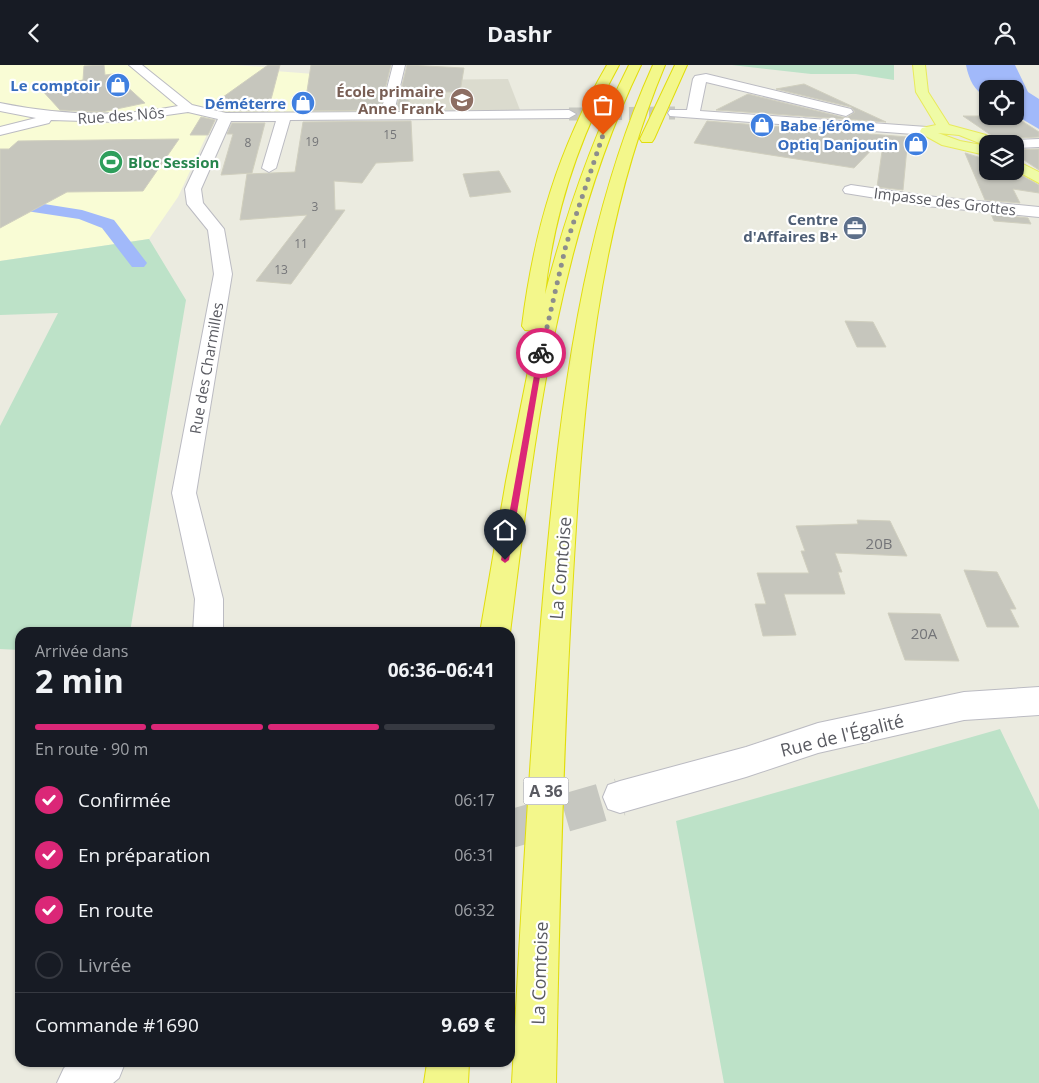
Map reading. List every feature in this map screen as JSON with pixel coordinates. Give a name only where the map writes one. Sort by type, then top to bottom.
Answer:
[{"type":"highway","points":[[496,627],[518,480],[536,379],[566,245],[599,145],[635,65]]},
{"type":"highway","name":"La Comtoise","points":[[534,1083],[557,592],[573,426],[595,276],[619,173],[649,85],[659,65]]},
{"type":"highway","points":[[595,276],[643,147],[681,65]]},
{"type":"highway","points":[[518,480],[537,278],[547,220],[565,163],[611,67]]},
{"type":"highway","points":[[446,1083],[448,1067]]},
{"type":"main road","points":[[919,65],[922,92],[945,129]]},
{"type":"main road","points":[[979,138],[945,129],[931,129],[927,131],[934,137],[979,150]]},
{"type":"main road","points":[[1024,169],[1039,178]]},
{"type":"street","points":[[135,65],[188,108],[226,117],[569,114]]},
{"type":"street","points":[[388,115],[399,65]]},
{"type":"street","points":[[693,113],[699,79],[717,79],[867,118],[869,128]]},
{"type":"street","name":"Rue des Nôs","points":[[0,107],[53,117],[126,117],[188,108]]},
{"type":"street","points":[[676,113],[927,131]]},
{"type":"street","name":"Rue des Nôs","points":[[0,131],[53,117]]},
{"type":"street","name":"Rue des Charmilles","points":[[208,627],[209,599],[184,493],[223,274],[216,229],[194,205],[193,189],[226,117]]},
{"type":"street","points":[[269,168],[284,117]]},
{"type":"street","points":[[1024,144],[1039,143]]},
{"type":"street","name":"Impasse des Grottes","points":[[851,190],[926,201],[1039,212]]},
{"type":"street","name":"Rue de l'Égalité","points":[[620,797],[746,762],[818,738],[964,707],[1039,701]]},
{"type":"street","points":[[79,1083],[99,1067]]},
{"type":"shaded area","points":[[0,65],[235,65],[265,67],[262,70],[314,74],[309,80],[387,84],[383,109],[366,114],[217,113],[178,197],[149,239],[0,261]]},
{"type":"shaded area","points":[[732,65],[894,65],[894,80],[856,74],[811,74]]},
{"type":"shaded area","name":"École primaire Anne Frank","points":[[508,79],[520,110],[412,111],[408,108],[413,80]]},
{"type":"shaded area","points":[[149,239],[186,300],[131,627],[15,627],[15,650],[0,649],[0,426],[58,313],[0,315],[0,261]]},
{"type":"shaded area","points":[[1000,729],[1039,810],[1039,1083],[724,1083],[676,821]]},
{"type":"water","points":[[966,65],[1015,65],[1022,80],[979,80],[979,92],[969,75]]},
{"type":"water","points":[[1024,84],[1028,92],[1039,99],[1039,129],[1024,120]]},
{"type":"building","points":[[104,65],[105,75],[113,74],[145,103],[102,112],[60,110],[40,88],[83,80],[84,66]]},
{"type":"building","points":[[268,65],[280,65],[268,111],[226,111],[209,107]]},
{"type":"building","points":[[311,65],[391,65],[380,110],[304,111]]},
{"type":"building","points":[[407,65],[464,68],[460,92],[408,92],[410,110],[396,110]]},
{"type":"building","points":[[804,84],[886,122],[716,110],[748,94],[846,118],[855,112],[851,107],[776,89]]},
{"type":"building","points":[[963,116],[979,116],[979,125],[1024,125],[1024,122],[1039,132],[1039,137],[991,135]]},
{"type":"building","points":[[201,117],[215,120],[208,135],[190,135]]},
{"type":"building","points":[[411,121],[413,161],[376,163],[362,183],[334,181],[335,210],[345,210],[291,284],[256,281],[307,215],[240,220],[247,174],[295,172],[303,122]]},
{"type":"building","points":[[707,121],[908,137],[903,190],[877,187],[884,137],[854,168],[694,143]]},
{"type":"building","points":[[232,123],[265,123],[252,173],[221,175],[233,134],[227,134]]},
{"type":"building","points":[[179,139],[143,191],[67,192],[0,228],[0,149],[9,149],[18,141]]},
{"type":"building","points":[[1039,149],[1039,170],[1024,160],[1024,150]]},
{"type":"building","points":[[965,153],[979,157],[979,180],[1024,180],[1024,177],[1039,185],[1039,193],[1013,189],[1020,203],[985,200]]},
{"type":"building","points":[[499,171],[511,192],[470,197],[463,174]]},
{"type":"building","points":[[991,214],[1028,218],[1031,224],[994,221]]},
{"type":"building","points":[[845,321],[873,322],[886,347],[857,347]]},
{"type":"building","points":[[857,520],[890,521],[907,556],[835,553],[842,572],[838,572],[845,594],[784,594],[796,635],[763,636],[755,604],[766,604],[757,573],[809,573],[801,551],[805,551],[796,526],[858,524]]},
{"type":"building","points":[[964,570],[997,572],[1016,609],[1010,609],[1019,627],[987,627]]},
{"type":"building","points":[[888,613],[940,614],[959,661],[905,660]]},
{"type":"waterway","points":[[0,202],[82,215],[108,224],[138,263]]},
{"type":"tunnel","points":[[569,114],[675,113]]},
{"type":"tunnel","points":[[515,828],[620,797]]},
{"type":"way so far","points":[[541,353],[566,245],[603,135]]},
{"type":"place","name":"Le comptoir","points":[[118,85]]},
{"type":"place","name":"École primaire Anne Frank","points":[[462,100]]},
{"type":"place","name":"Déméterre","points":[[303,103]]},
{"type":"place","name":"Babe Jérôme","points":[[762,125]]},
{"type":"place","name":"Optiq Danjoutin","points":[[916,144]]},
{"type":"place","name":"Bloc Session","points":[[111,162]]},
{"type":"place","name":"Centre d'Affaires B+","points":[[855,228]]},
{"type":"route","points":[[505,560],[541,353]]}]
